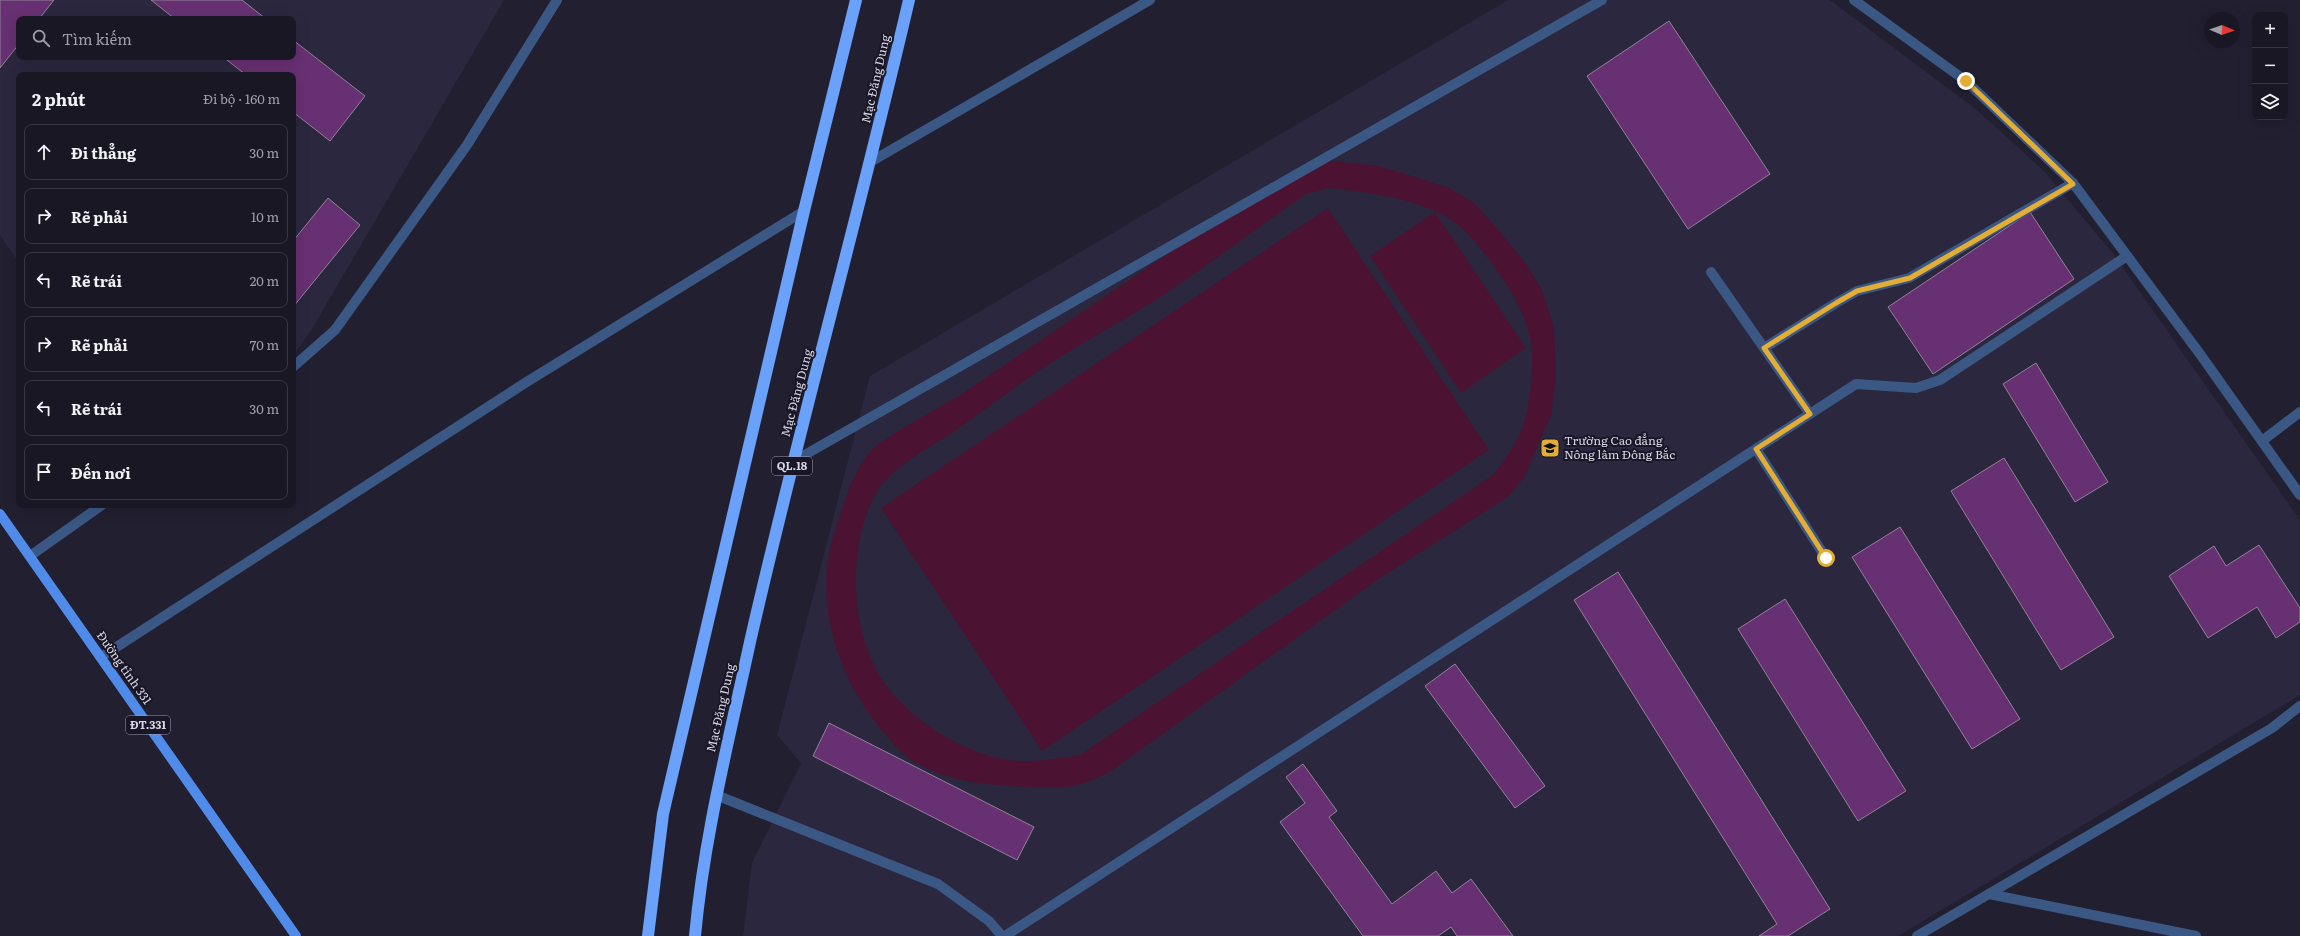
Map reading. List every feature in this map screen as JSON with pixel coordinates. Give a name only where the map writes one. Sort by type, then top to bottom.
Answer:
[{"type":"highway","points":[[648,936],[664,814],[804,211],[856,0]]},
{"type":"highway","name":"Mạc Đăng Dung","points":[[695,936],[700,880],[716,795],[774,536],[872,161],[909,0]]},
{"type":"main road","name":"Đường tỉnh 331","points":[[0,514],[296,936]]},
{"type":"street","points":[[296,364],[335,330],[467,145],[557,0]]},
{"type":"street","points":[[872,161],[1150,0]]},
{"type":"street","points":[[794,461],[1602,0]]},
{"type":"street","points":[[1854,0],[1966,81],[2073,184],[2300,495]]},
{"type":"street","points":[[1764,348],[1857,291],[1910,278],[2073,184]]},
{"type":"street","points":[[101,657],[525,383],[804,211]]},
{"type":"street","points":[[716,795],[938,884],[989,921],[1004,936],[1856,384],[1916,388],[1940,380],[2127,256]]},
{"type":"street","points":[[1711,272],[1810,414]]},
{"type":"street","points":[[2262,441],[2300,412]]},
{"type":"street","points":[[1756,449],[1826,558]]},
{"type":"street","points":[[30,556],[98,508]]},
{"type":"street","points":[[1917,936],[2272,728],[2300,706]]},
{"type":"street","points":[[1989,894],[2196,936]]},
{"type":"shaded area","points":[[0,0],[504,0],[312,329],[296,352],[296,72],[16,72],[16,259],[0,235]]},
{"type":"shaded area","name":"Trường Cao đẳng Nông lâm Đông Bắc","points":[[1508,0],[1830,0],[1977,110],[2045,172],[2114,255],[2300,520],[2300,695],[1898,936],[743,936],[752,863],[801,763],[777,735],[870,376]]},
{"type":"shaded area","points":[[1332,161],[1379,166],[1447,187],[1473,202],[1524,261],[1542,290],[1554,327],[1556,377],[1551,415],[1525,476],[1508,497],[1380,578],[1114,769],[1088,782],[1053,788],[1000,785],[964,780],[940,774],[911,760],[888,738],[862,702],[841,662],[829,619],[826,598],[826,576],[830,548],[844,503],[856,474],[864,460],[880,443],[962,394],[1276,180],[1308,167]],"holes":[[[1329,188],[1403,200],[1431,209],[1443,215],[1458,225],[1472,238],[1494,266],[1514,296],[1528,330],[1532,351],[1532,376],[1529,401],[1524,423],[1515,444],[1493,475],[1080,755],[1035,761],[1002,759],[984,754],[950,739],[918,718],[892,693],[878,673],[867,649],[860,624],[856,597],[856,570],[859,543],[865,518],[875,495],[881,486],[909,460],[952,433],[1033,375],[1071,350],[1171,290],[1306,194]]]},
{"type":"shaded area","points":[[1328,208],[1489,450],[1042,751],[881,508]]},
{"type":"shaded area","points":[[1435,212],[1526,348],[1461,393],[1370,256]]},
{"type":"building","points":[[0,0],[54,0],[41,16],[16,16],[16,48],[0,68]]},
{"type":"building","points":[[151,0],[242,0],[262,16],[171,16]]},
{"type":"building","points":[[1669,21],[1770,174],[1688,229],[1587,76]]},
{"type":"building","points":[[296,42],[365,96],[330,141],[296,114],[296,72],[242,72],[227,60],[296,60]]},
{"type":"building","points":[[328,198],[360,225],[296,303],[296,237]]},
{"type":"building","points":[[2030,212],[2074,279],[1933,374],[1888,307]]},
{"type":"building","points":[[2036,363],[2108,482],[2075,502],[2003,384]]},
{"type":"building","points":[[2004,458],[2114,637],[2061,670],[1951,491]]},
{"type":"building","points":[[1900,527],[2020,719],[1972,749],[1852,557]]},
{"type":"building","points":[[2259,545],[2300,608],[2300,622],[2276,638],[2257,607],[2208,638],[2169,576],[2214,546],[2226,566]]},
{"type":"building","points":[[1618,572],[1830,909],[1788,936],[1759,936],[1777,924],[1574,600]]},
{"type":"building","points":[[1785,599],[1906,791],[1858,821],[1738,629]]},
{"type":"building","points":[[1455,664],[1545,786],[1515,808],[1425,686]]},
{"type":"building","points":[[829,723],[1034,827],[1017,860],[813,756]]},
{"type":"building","points":[[1303,764],[1337,811],[1329,817],[1392,904],[1436,871],[1452,893],[1471,879],[1513,936],[1457,936],[1451,927],[1438,936],[1363,936],[1280,822],[1305,803],[1286,777]]},
{"type":"place","name":"Trường Cao đẳng Nông lâm Đông Bắc","points":[[1550,448]]},
{"type":"route","points":[[1826,558],[1756,449],[1810,414],[1764,348],[1857,291],[1910,278],[2073,184],[1966,81]]}]
